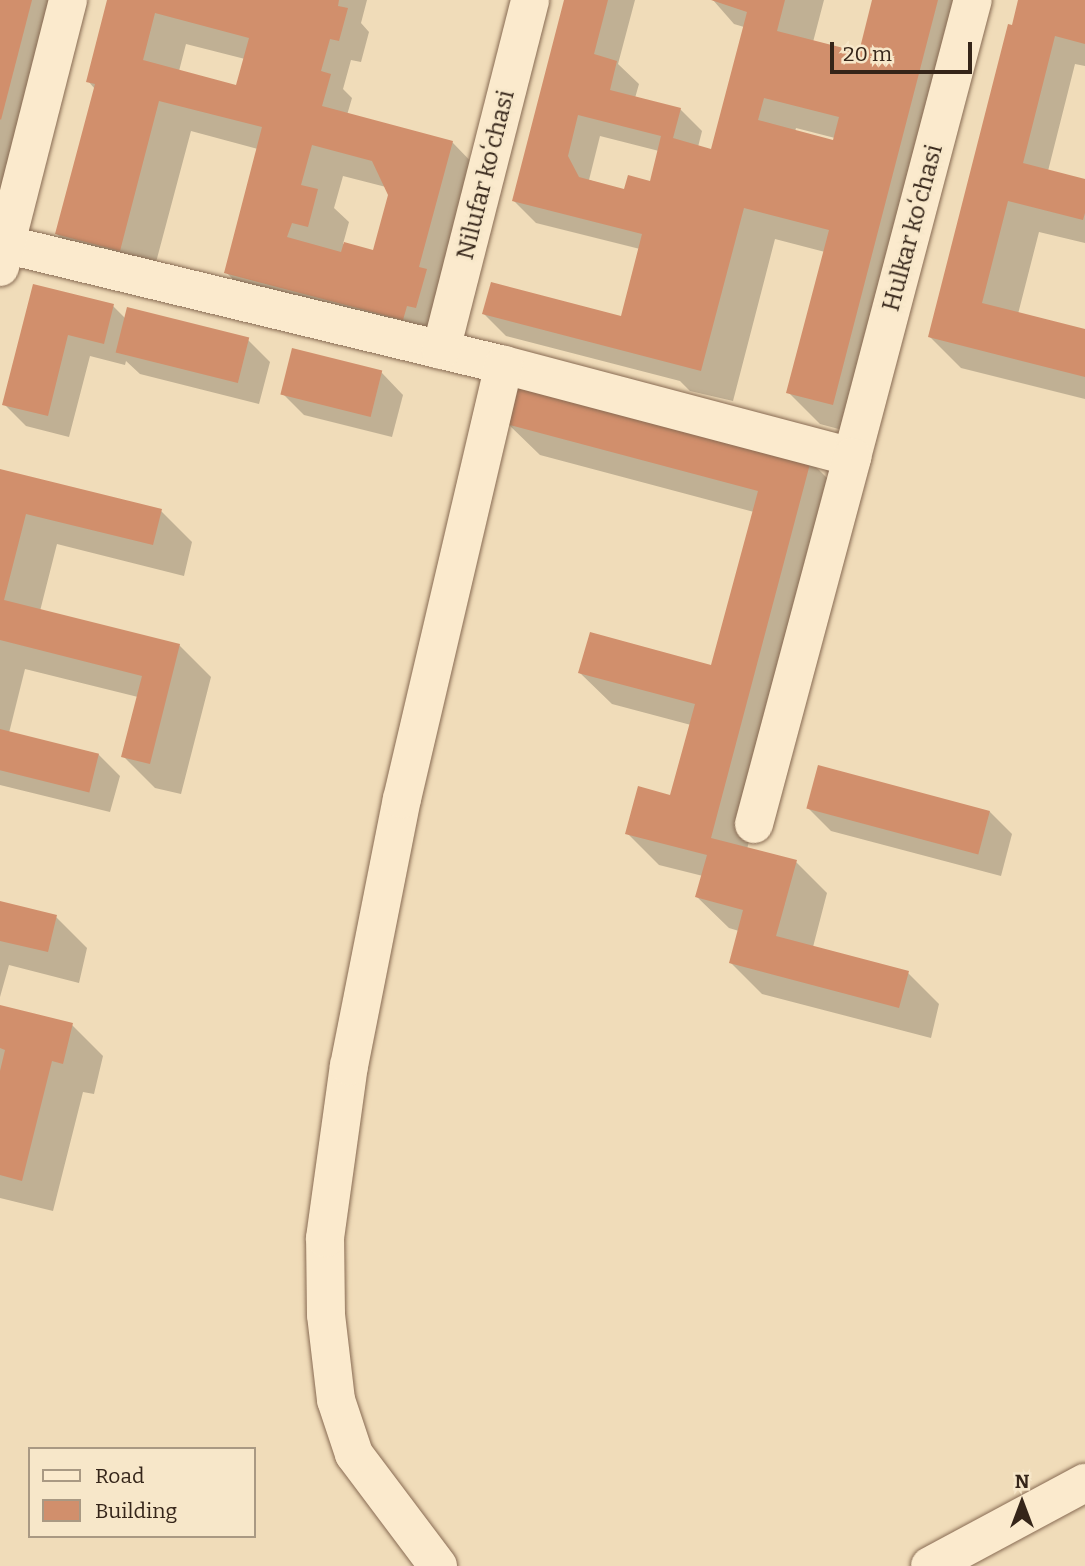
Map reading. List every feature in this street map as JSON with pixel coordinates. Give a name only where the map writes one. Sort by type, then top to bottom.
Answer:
[{"type":"street","points":[[68,0],[2,252],[505,365],[852,457]]},
{"type":"street","name":"Nilufar koʻchasi","points":[[441,350],[530,0]]},
{"type":"street","name":"Hulkar koʻchasi","points":[[754,824],[973,0]]},
{"type":"street","points":[[438,1566],[354,1454],[335,1400],[326,1315],[326,1238],[349,1066],[402,799],[505,365]]},
{"type":"street","points":[[930,1566],[1085,1483]]},
{"type":"building","points":[[0,0],[32,0],[1,120],[0,119]]},
{"type":"building","points":[[107,0],[339,0],[338,6],[348,8],[339,41],[330,39],[321,71],[331,74],[322,106],[453,141],[419,267],[427,269],[416,308],[407,306],[403,320],[224,273],[262,127],[159,101],[120,251],[55,234],[95,84],[86,82]],"holes":[[[155,13],[249,38],[236,85],[143,60]],[[312,145],[372,161],[388,195],[373,250],[344,242],[341,252],[287,237],[292,223],[308,227],[318,189],[301,185]]]},
{"type":"building","points":[[564,0],[608,0],[594,54],[617,61],[610,90],[681,108],[673,138],[711,149],[747,12],[711,0],[785,0],[777,31],[859,52],[872,0],[938,0],[833,405],[786,393],[829,230],[744,208],[701,371],[482,314],[491,282],[621,316],[642,234],[512,201]],"holes":[[[764,98],[839,117],[833,140],[758,120]],[[578,115],[661,136],[650,181],[628,175],[624,189],[579,177],[568,156]]]},
{"type":"building","points":[[1018,0],[1085,0],[1085,44],[1055,36],[1023,163],[1085,179],[1085,213],[1083,220],[1008,201],[982,303],[1085,329],[1085,377],[928,337],[1008,24],[1012,25]]},
{"type":"building","points":[[33,284],[114,304],[104,344],[68,335],[48,416],[2,405]]},
{"type":"building","points":[[127,307],[249,337],[238,383],[116,353]]},
{"type":"building","points":[[292,348],[382,370],[371,417],[280,395]]},
{"type":"building","points":[[518,382],[811,460],[711,838],[797,860],[776,936],[909,971],[899,1008],[729,963],[743,910],[695,897],[707,855],[625,834],[638,786],[670,795],[695,704],[578,673],[590,632],[711,665],[758,491],[506,424]]},
{"type":"building","points":[[0,469],[162,509],[153,545],[26,514],[4,600],[180,644],[150,764],[121,757],[142,676],[0,640]]},
{"type":"building","points":[[0,729],[99,754],[89,792],[0,770]]},
{"type":"building","points":[[818,765],[990,811],[978,855],[806,808]]},
{"type":"building","points":[[0,901],[57,915],[48,952],[0,941]]},
{"type":"building","points":[[0,1005],[73,1023],[63,1064],[52,1061],[22,1181],[0,1175],[0,1071],[5,1050],[0,1048]]}]
